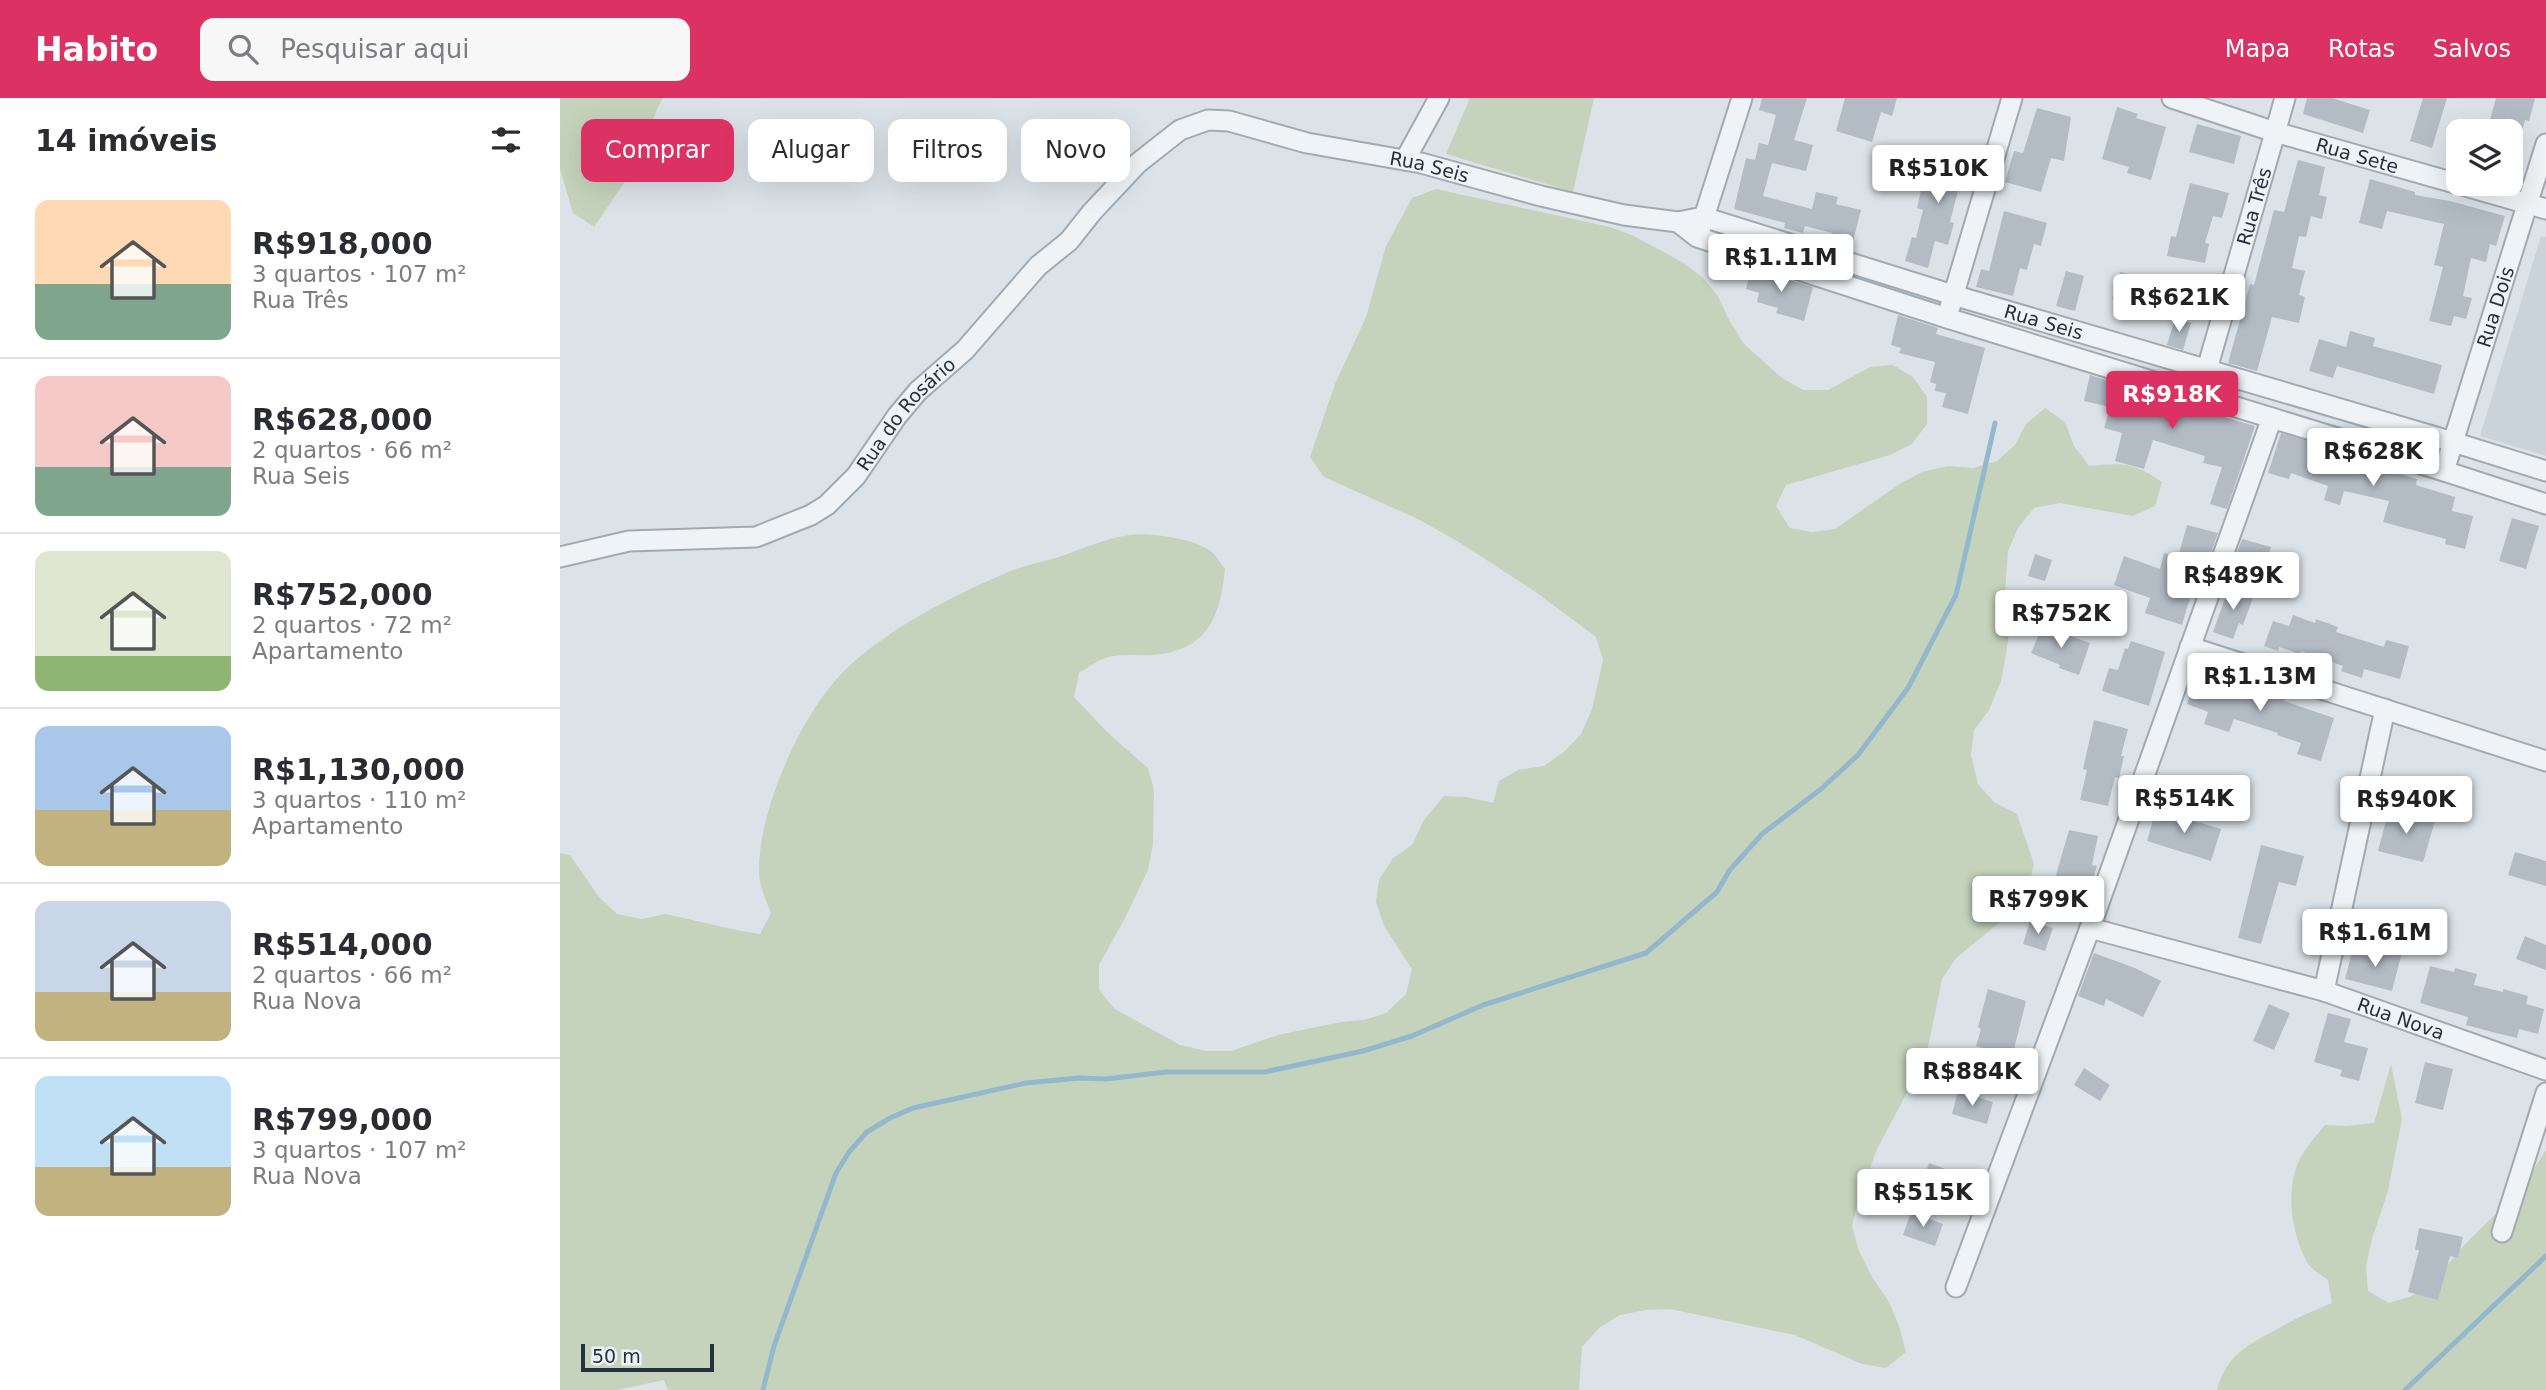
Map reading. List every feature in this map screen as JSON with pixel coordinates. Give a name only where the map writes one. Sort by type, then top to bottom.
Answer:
[{"type":"street","points":[[1405,160],[1439,98]]},
{"type":"street","points":[[1697,237],[1742,98]]},
{"type":"street","points":[[1947,318],[2012,98]]},
{"type":"street","name":"Rua Sete","points":[[2172,98],[2275,132],[2537,207]]},
{"type":"street","name":"Rua Três","points":[[2200,396],[2285,98]]},
{"type":"street","name":"Rua Seis","points":[[1180,130],[1208,120],[1229,121],[1307,143],[1405,160],[1552,199],[1624,215],[1678,222]]},
{"type":"street","name":"Rua do Rosário","points":[[560,557],[629,541],[756,537],[811,515],[827,505],[856,476],[897,416],[918,391],[965,350],[1038,266],[1069,241],[1138,163],[1180,130]]},
{"type":"street","name":"Rua Dois","points":[[2444,471],[2537,207],[2546,144]]},
{"type":"street","points":[[1678,222],[1703,217]]},
{"type":"street","name":"Rua Seis","points":[[1703,217],[1953,295],[2546,471]]},
{"type":"street","points":[[1678,222],[1697,237],[1947,318],[2546,504]]},
{"type":"street","points":[[1956,1287],[2091,928],[2272,418]]},
{"type":"street","points":[[2190,647],[2546,761]]},
{"type":"street","points":[[2324,991],[2385,709]]},
{"type":"street","name":"Rua Nova","points":[[2091,928],[2324,991],[2546,1070]]},
{"type":"street","points":[[2502,1233],[2546,1093]]},
{"type":"shaded area","points":[[2541,236],[2546,237],[2546,456],[2480,436]]},
{"type":"green space","points":[[560,98],[663,98],[653,119],[581,119],[581,182],[624,182],[594,227],[573,213],[560,169]]},
{"type":"green space","points":[[1470,98],[1594,98],[1573,192],[1446,154]]},
{"type":"green space","points":[[1436,189],[1610,227],[1632,235],[1682,262],[1702,277],[1718,296],[1744,344],[1782,378],[1803,390],[1828,390],[1870,367],[1893,365],[1913,377],[1927,397],[1927,424],[1912,444],[1890,455],[1786,485],[1776,506],[1790,528],[1812,532],[1835,529],[1901,483],[1922,472],[1948,466],[1973,468],[1997,461],[2015,445],[2026,424],[2045,408],[2065,422],[2074,446],[2089,466],[2128,465],[2162,482],[2155,506],[2133,516],[2060,503],[2034,508],[2018,528],[2008,551],[2005,602],[2010,626],[2006,654],[2001,681],[1989,710],[1974,730],[1971,755],[1978,784],[1994,802],[2017,814],[2034,864],[2028,888],[2016,909],[1956,958],[1942,979],[1926,1057],[1877,1149],[1852,1226],[1859,1251],[1889,1302],[1906,1352],[1886,1368],[1862,1364],[1795,1335],[1670,1309],[1620,1315],[1600,1327],[1582,1347],[1579,1390],[668,1390],[664,1380],[617,1390],[560,1390],[560,853],[570,855],[599,897],[617,914],[642,919],[666,914],[760,934],[771,913],[759,873],[761,843],[767,817],[786,762],[814,710],[829,688],[862,655],[922,614],[987,581],[1103,541],[1138,534],[1170,537],[1201,545],[1213,553],[1225,569],[1214,617],[1198,639],[1171,652],[1109,657],[1079,673],[1074,697],[1109,734],[1148,768],[1154,790],[1153,844],[1148,870],[1099,965],[1099,990],[1115,1009],[1180,1045],[1207,1051],[1231,1051],[1278,1035],[1364,1020],[1386,1013],[1406,994],[1412,969],[1384,926],[1376,902],[1379,880],[1393,858],[1412,845],[1424,820],[1444,796],[1467,797],[1493,803],[1499,781],[1518,770],[1544,766],[1565,751],[1581,734],[1592,709],[1603,660],[1596,637],[1537,593],[1420,520],[1324,477],[1310,457],[1335,384],[1366,317],[1386,246],[1412,198]]},
{"type":"green space","points":[[2391,1064],[2402,1119],[2388,1191],[2366,1266],[2368,1291],[2389,1303],[2412,1296],[2434,1281],[2465,1244],[2522,1188],[2546,1150],[2546,1390],[2217,1390],[2226,1368],[2240,1352],[2297,1318],[2332,1303],[2328,1280],[2309,1265],[2294,1227],[2291,1201],[2294,1176],[2302,1154],[2325,1125],[2374,1123]]},
{"type":"building","points":[[1762,98],[1807,98],[1794,140],[1813,145],[1806,171],[1772,163],[1763,196],[1812,209],[1816,192],[1838,197],[1836,204],[1861,210],[1852,245],[1830,239],[1832,233],[1805,226],[1803,233],[1784,228],[1785,223],[1734,209],[1746,158],[1755,160],[1759,143],[1768,145],[1776,115],[1759,110]]},
{"type":"building","points":[[1845,98],[1897,98],[1892,116],[1881,112],[1872,142],[1836,131]]},
{"type":"building","points":[[2307,98],[2332,98],[2370,110],[2363,133],[2303,114]]},
{"type":"building","points":[[2423,98],[2447,98],[2432,148],[2410,141]]},
{"type":"building","points":[[2496,98],[2535,98],[2529,121],[2525,120],[2523,127],[2523,119],[2490,119]]},
{"type":"building","points":[[2117,107],[2138,114],[2136,118],[2166,127],[2151,180],[2127,173],[2129,167],[2102,159]]},
{"type":"building","points":[[2037,108],[2071,117],[2064,161],[2051,158],[2041,192],[2005,182],[2014,151],[2023,153]]},
{"type":"building","points":[[2197,124],[2241,136],[2234,164],[2189,152]]},
{"type":"building","points":[[1944,145],[1966,151],[1962,169],[1966,170],[1950,222],[1954,223],[1948,245],[1935,241],[1928,268],[1905,261],[1912,237],[1916,238],[1923,210],[1917,208],[1922,186],[1924,187],[1931,161],[1939,163]]},
{"type":"building","points":[[2298,160],[2325,167],[2319,195],[2327,197],[2322,219],[2311,216],[2306,237],[2299,236],[2292,268],[2305,271],[2299,295],[2305,297],[2299,323],[2272,317],[2257,371],[2228,363],[2250,284],[2254,285],[2274,210],[2284,212]]},
{"type":"building","points":[[2370,179],[2415,192],[2415,195],[2450,201],[2505,216],[2496,246],[2490,244],[2486,262],[2471,258],[2463,296],[2472,298],[2466,319],[2454,316],[2451,326],[2429,321],[2443,267],[2434,265],[2444,224],[2387,211],[2382,229],[2359,223]]},
{"type":"building","points":[[2190,183],[2229,193],[2222,218],[2213,216],[2205,243],[2209,244],[2205,263],[2167,256],[2171,236],[2176,237]]},
{"type":"building","points":[[2004,211],[2047,223],[2041,246],[2034,244],[2027,270],[2020,268],[2013,296],[1976,287],[1981,269],[1989,271]]},
{"type":"building","points":[[1751,269],[1813,287],[1804,321],[1776,313],[1778,308],[1757,302],[1759,293],[1746,289]]},
{"type":"building","points":[[2066,271],[2084,276],[2075,311],[2056,306]]},
{"type":"building","points":[[2120,272],[2145,279],[2137,306],[2112,299]]},
{"type":"building","points":[[1898,315],[1938,328],[1936,334],[1985,348],[1968,414],[1942,407],[1946,393],[1935,391],[1936,384],[1930,382],[1935,362],[1899,353],[1901,348],[1891,345]]},
{"type":"building","points":[[2175,318],[2191,323],[2183,350],[2167,345]]},
{"type":"building","points":[[2350,331],[2375,338],[2373,346],[2442,365],[2434,394],[2337,366],[2333,378],[2309,371],[2319,339],[2346,347]]},
{"type":"building","points":[[2090,375],[2255,426],[2227,509],[2210,504],[2222,467],[2203,463],[2205,456],[2153,440],[2144,469],[2115,461],[2122,433],[2104,428],[2110,407],[2084,401]]},
{"type":"building","points":[[2281,433],[2394,469],[2393,472],[2417,479],[2416,485],[2455,497],[2452,511],[2473,516],[2465,549],[2445,544],[2446,539],[2383,522],[2389,501],[2344,491],[2340,505],[2324,500],[2328,486],[2291,473],[2289,479],[2268,473]]},
{"type":"building","points":[[2512,518],[2539,526],[2526,569],[2499,561]]},
{"type":"building","points":[[2187,525],[2218,533],[2200,583],[2195,581],[2182,625],[2145,613],[2150,598],[2114,585],[2124,556],[2160,569],[2164,553],[2178,557]]},
{"type":"building","points":[[2242,539],[2271,547],[2264,567],[2235,558]]},
{"type":"building","points":[[2035,554],[2052,560],[2045,581],[2028,576]]},
{"type":"building","points":[[2229,587],[2254,595],[2243,625],[2239,623],[2233,639],[2213,632]]},
{"type":"building","points":[[2293,615],[2315,623],[2316,619],[2338,627],[2336,632],[2384,647],[2386,640],[2409,646],[2400,679],[2364,669],[2362,678],[2341,671],[2343,666],[2301,651],[2300,654],[2279,647],[2278,651],[2264,646],[2273,621],[2289,626]]},
{"type":"building","points":[[2042,627],[2069,639],[2070,636],[2090,643],[2079,675],[2031,653]]},
{"type":"building","points":[[2131,641],[2165,652],[2149,706],[2102,691],[2109,668],[2118,670],[2125,648],[2128,649]]},
{"type":"building","points":[[2202,664],[2222,671],[2217,683],[2243,693],[2244,690],[2263,696],[2265,690],[2285,697],[2284,701],[2334,718],[2321,761],[2297,754],[2301,743],[2234,719],[2229,732],[2204,724],[2208,712],[2187,704]]},
{"type":"building","points":[[2094,720],[2128,729],[2119,778],[2115,777],[2108,806],[2080,800],[2087,770],[2083,769]]},
{"type":"building","points":[[2156,809],[2221,829],[2211,861],[2147,841]]},
{"type":"building","points":[[2389,809],[2435,821],[2423,862],[2378,851]]},
{"type":"building","points":[[2069,830],[2098,836],[2092,865],[2097,866],[2089,892],[2054,882]]},
{"type":"building","points":[[2261,845],[2304,856],[2296,886],[2279,882],[2261,944],[2238,938]]},
{"type":"building","points":[[2515,852],[2546,861],[2546,886],[2508,875]]},
{"type":"building","points":[[2030,921],[2053,928],[2045,951],[2023,944]]},
{"type":"building","points":[[2525,936],[2546,945],[2546,970],[2516,959]]},
{"type":"building","points":[[2379,946],[2402,952],[2392,991],[2345,979],[2352,952],[2376,958]]},
{"type":"building","points":[[2094,953],[2161,981],[2143,1017],[2106,999],[2104,1006],[2078,996]]},
{"type":"building","points":[[2430,966],[2454,972],[2455,968],[2477,974],[2474,985],[2528,996],[2526,1004],[2544,1009],[2538,1034],[2519,1029],[2517,1038],[2492,1032],[2466,1025],[2468,1017],[2420,1003]]},
{"type":"building","points":[[1988,989],[2026,1001],[2012,1057],[1976,1046]]},
{"type":"building","points":[[2269,1004],[2290,1013],[2274,1050],[2253,1041]]},
{"type":"building","points":[[2328,1013],[2351,1019],[2344,1042],[2368,1048],[2359,1081],[2340,1076],[2342,1070],[2314,1062]]},
{"type":"building","points":[[2425,1062],[2453,1069],[2443,1110],[2415,1103]]},
{"type":"building","points":[[2084,1068],[2110,1085],[2100,1101],[2074,1085]]},
{"type":"building","points":[[1958,1091],[1993,1102],[1987,1124],[1952,1114]]},
{"type":"building","points":[[1929,1163],[1956,1173],[1949,1193],[1922,1183]]},
{"type":"building","points":[[1911,1212],[1943,1224],[1935,1246],[1903,1235]]},
{"type":"building","points":[[2419,1228],[2463,1237],[2458,1258],[2450,1256],[2438,1300],[2408,1292],[2419,1250],[2415,1250]]},
{"type":"waterway","points":[[763,1390],[774,1346],[836,1173],[849,1152],[867,1132],[890,1118],[913,1108],[1026,1083],[1079,1078],[1106,1079],[1166,1072],[1265,1072],[1363,1051],[1412,1036],[1483,1005],[1646,953],[1717,892],[1729,871],[1762,834],[1821,789],[1858,755],[1908,688],[1956,595],[1995,423]]},
{"type":"waterway","points":[[2405,1390],[2546,1256]]}]
